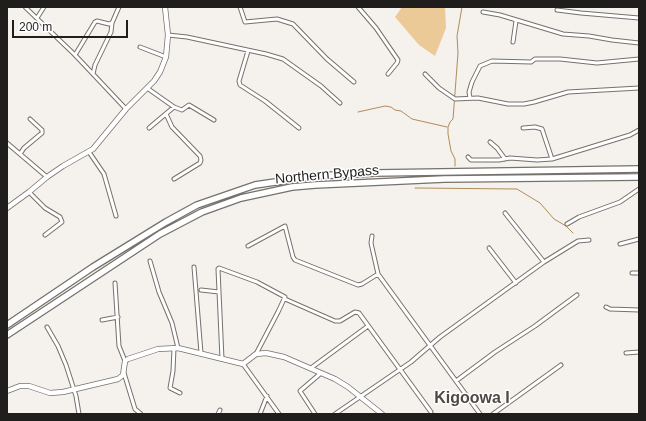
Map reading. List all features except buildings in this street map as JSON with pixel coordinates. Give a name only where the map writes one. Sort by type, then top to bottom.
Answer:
[{"type":"highway","name":"Northern Bypass","points":[[7,325],[93,267],[166,222],[197,205],[255,185],[316,176],[375,173],[639,169]]},
{"type":"highway","name":"Northern Bypass","points":[[7,335],[160,234],[202,212],[241,198],[292,187],[322,184],[444,179],[639,177]]},
{"type":"street","points":[[26,7],[75,55],[126,109]]},
{"type":"street","points":[[37,18],[44,7]]},
{"type":"street","points":[[93,74],[95,66],[111,32],[112,24],[119,7]]},
{"type":"street","points":[[7,208],[47,177],[93,149],[126,109],[154,81],[160,72],[166,57],[168,35],[165,7]]},
{"type":"street","points":[[235,7],[240,8],[245,22],[277,19],[294,24],[327,59],[354,82]]},
{"type":"street","points":[[358,7],[376,28],[398,60],[388,74]]},
{"type":"street","points":[[558,10],[639,18]]},
{"type":"street","points":[[483,12],[500,15],[563,34],[639,43]]},
{"type":"street","points":[[75,55],[95,22],[97,21],[112,24]]},
{"type":"street","points":[[513,42],[516,21]]},
{"type":"street","points":[[168,35],[187,37],[266,54],[286,61],[321,86],[340,103]]},
{"type":"street","points":[[140,47],[166,57]]},
{"type":"street","points":[[248,51],[239,81],[240,85],[299,128]]},
{"type":"street","points":[[470,98],[469,92],[472,82],[480,66],[492,61],[531,62],[535,59],[560,59],[597,63],[639,59]]},
{"type":"street","points":[[425,74],[439,88],[455,99],[488,99],[494,102],[508,104],[524,104],[568,92],[639,88]]},
{"type":"street","points":[[147,88],[174,107],[182,110],[189,105],[214,120]]},
{"type":"street","points":[[149,128],[174,107]]},
{"type":"street","points":[[166,114],[172,127],[200,156],[201,160],[200,163],[174,179]]},
{"type":"street","points":[[20,154],[24,148],[42,133],[42,130],[30,119]]},
{"type":"street","points":[[523,128],[535,127],[542,129],[552,159]]},
{"type":"street","points":[[468,157],[471,160],[510,158],[537,160],[552,159],[630,135],[639,130]]},
{"type":"street","points":[[490,142],[497,148],[505,159]]},
{"type":"street","points":[[7,143],[47,177]]},
{"type":"street","points":[[89,152],[104,174],[116,216]]},
{"type":"street","points":[[567,224],[579,217],[620,202],[639,189]]},
{"type":"street","points":[[29,192],[45,208],[60,217],[62,222],[45,235]]},
{"type":"street","points":[[506,213],[544,262]]},
{"type":"street","points":[[248,246],[285,226],[295,260],[358,285],[378,274]]},
{"type":"street","points":[[372,236],[371,243],[378,274],[480,414]]},
{"type":"street","points":[[620,244],[639,239]]},
{"type":"street","points":[[336,414],[400,370],[431,347],[451,329],[544,262],[578,241],[589,240]]},
{"type":"street","points":[[489,248],[516,283]]},
{"type":"street","points":[[150,261],[159,292],[172,323],[176,348],[170,388],[180,393]]},
{"type":"street","points":[[194,267],[201,353]]},
{"type":"street","points":[[222,359],[218,269],[220,268],[277,292],[284,296],[285,299],[337,321],[358,312],[431,412]]},
{"type":"street","points":[[632,273],[639,273]]},
{"type":"street","points":[[115,283],[119,346],[125,361],[124,373],[135,409],[141,414]]},
{"type":"street","points":[[201,290],[219,292]]},
{"type":"street","points":[[456,381],[577,295]]},
{"type":"street","points":[[243,364],[256,354],[285,299]]},
{"type":"street","points":[[606,307],[610,309],[639,310]]},
{"type":"street","points":[[102,320],[118,317]]},
{"type":"street","points":[[311,368],[368,326]]},
{"type":"street","points":[[47,328],[63,358],[74,389],[79,414]]},
{"type":"street","points":[[125,361],[131,357],[152,350],[176,348],[243,364],[279,414]]},
{"type":"street","points":[[626,353],[639,352]]},
{"type":"street","points":[[256,354],[266,353],[278,355],[322,372],[348,387],[382,414]]},
{"type":"street","points":[[493,414],[561,365]]},
{"type":"street","points":[[315,414],[300,394],[300,391],[322,372]]},
{"type":"street","points":[[7,391],[20,386],[29,386],[50,393],[63,392],[118,379],[124,373]]},
{"type":"street","points":[[260,414],[267,396]]},
{"type":"street","points":[[218,414],[220,410]]},
{"type":"shaded area","points":[[402,7],[445,7],[446,28],[435,56],[419,45],[395,17]]},
{"type":"waterway","points":[[455,166],[455,159],[451,151],[448,127],[453,119],[458,53],[457,36],[462,7]]},
{"type":"waterway","points":[[358,112],[385,106],[391,107],[395,110],[401,111],[412,119],[447,127]]},
{"type":"waterway","points":[[415,188],[517,189],[540,203],[554,219],[566,226],[573,233]]},
{"type":"district","name":"Kigoowa I","points":[[472,399]]}]
